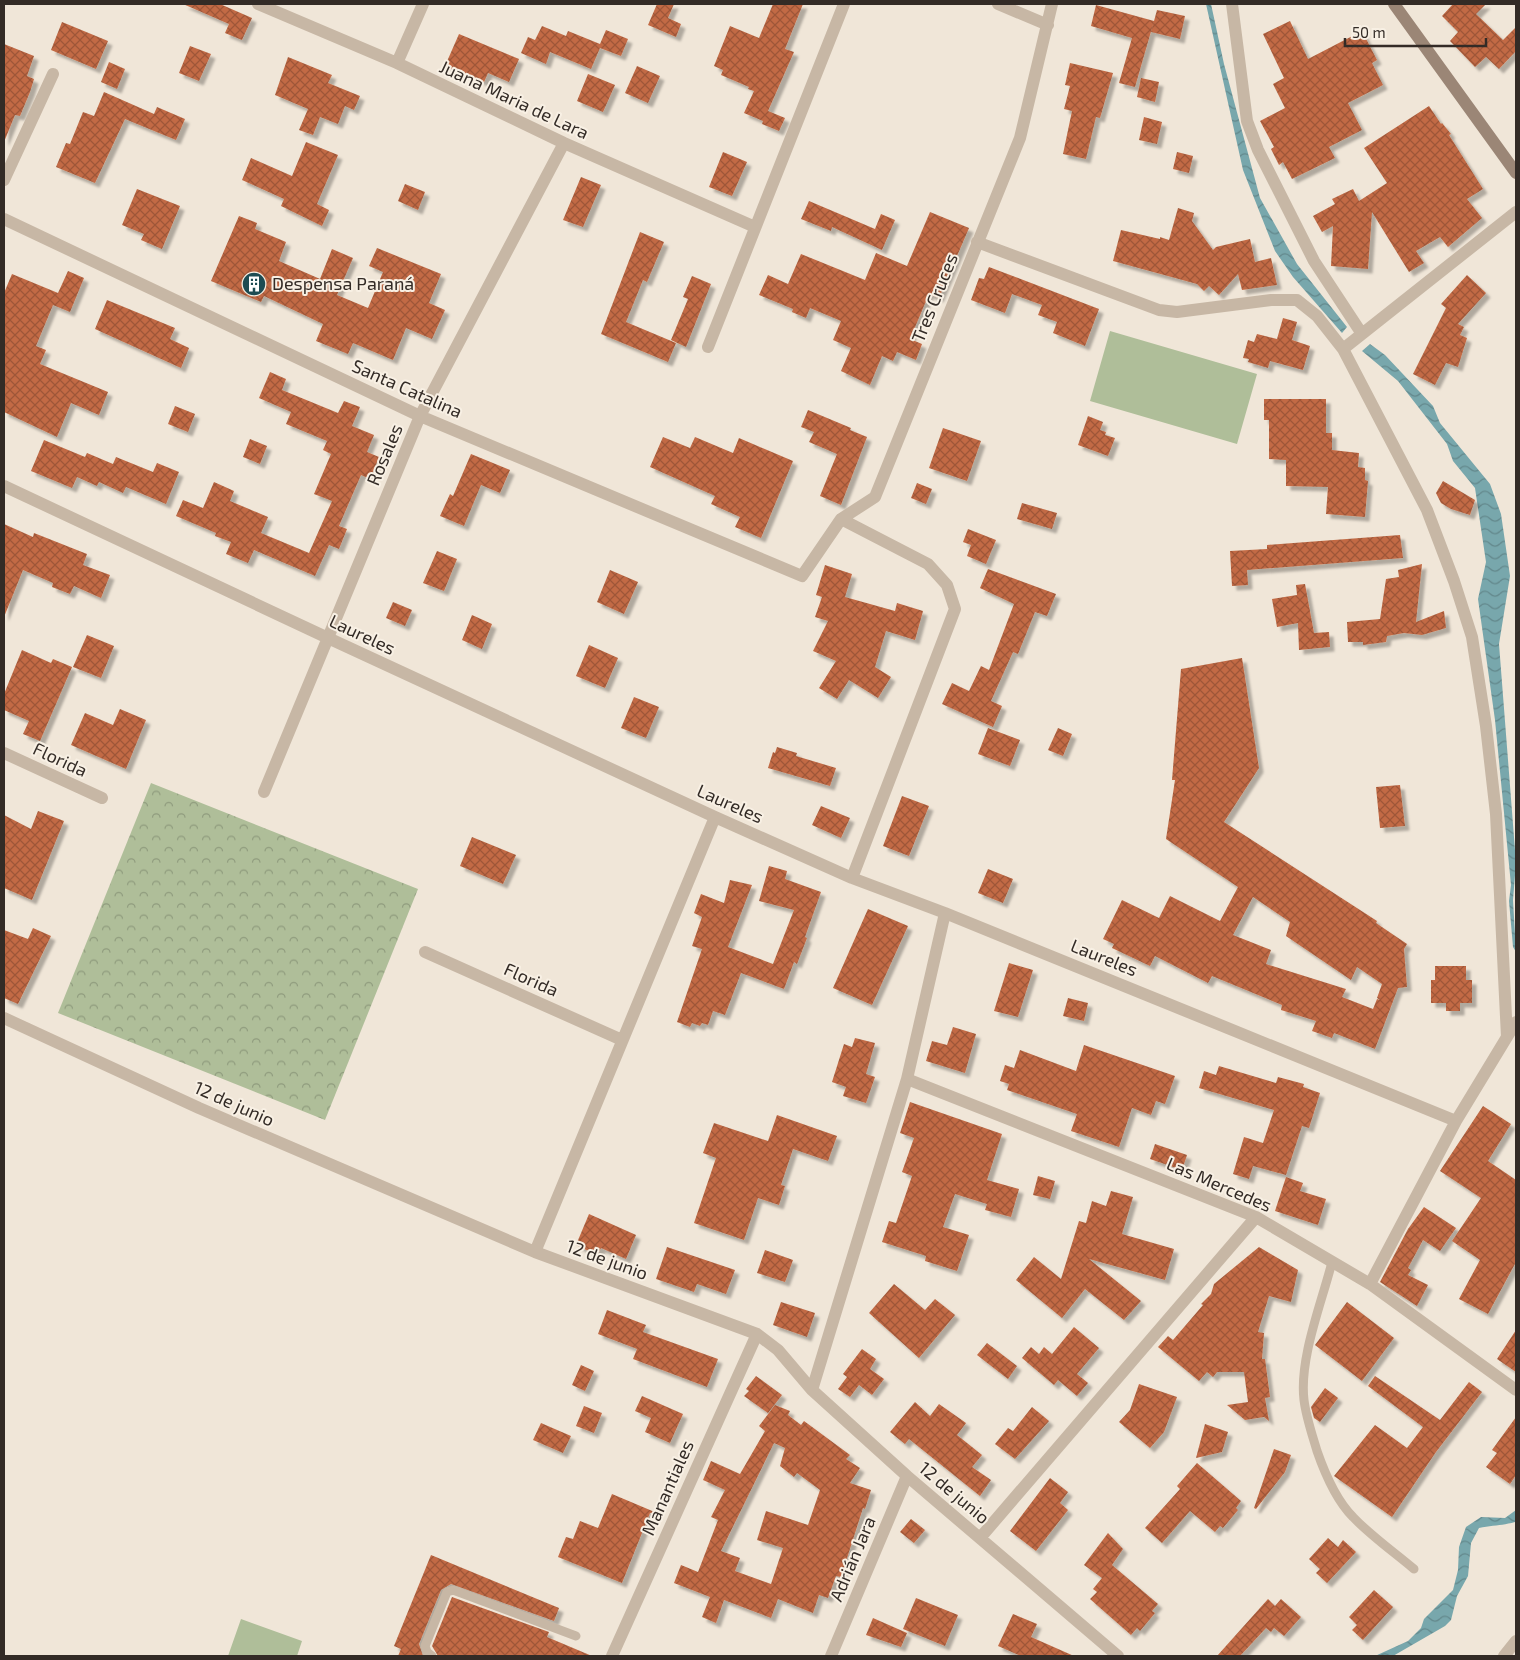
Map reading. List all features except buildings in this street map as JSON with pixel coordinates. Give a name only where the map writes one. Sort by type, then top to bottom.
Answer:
[{"type":"main road","points":[[1394,4],[1516,173]]},
{"type":"street","name":"Juana Maria de Lara","points":[[258,4],[397,63],[564,143],[755,227]]},
{"type":"street","points":[[397,63],[423,4]]},
{"type":"street","points":[[708,347],[844,4]]},
{"type":"street","points":[[998,4],[1048,25]]},
{"type":"street","name":"Tres Cruces","points":[[802,576],[841,519],[875,498],[976,242],[1020,138],[1052,4]]},
{"type":"street","points":[[1232,4],[1246,121],[1258,150],[1314,261],[1362,334]]},
{"type":"street","points":[[4,180],[53,74]]},
{"type":"street","name":"Rosales","points":[[264,792],[420,416],[564,143]]},
{"type":"street","points":[[1343,349],[1516,212]]},
{"type":"street","name":"Santa Catalina","points":[[4,219],[420,416],[802,576]]},
{"type":"street","points":[[976,242],[1158,310],[1178,312],[1271,300],[1297,300],[1317,316],[1343,349],[1427,510],[1454,581],[1472,637],[1496,814],[1507,1037]]},
{"type":"street","name":"Laureles","points":[[4,486],[715,817],[852,878],[945,913],[1456,1121]]},
{"type":"street","points":[[841,519],[928,564],[947,585],[955,608],[852,878]]},
{"type":"street","name":"Florida","points":[[4,754],[102,798]]},
{"type":"street","points":[[535,1252],[715,817]]},
{"type":"street","points":[[812,1390],[907,1080],[945,913]]},
{"type":"street","name":"Florida","points":[[425,952],[622,1040]]},
{"type":"street","name":"12 de junio","points":[[4,1018],[208,1112],[535,1252],[757,1334],[778,1350],[812,1390],[907,1476],[1118,1656]]},
{"type":"street","points":[[1370,1284],[1456,1121],[1516,1022]]},
{"type":"street","name":"Las Mercedes","points":[[907,1080],[1256,1217],[1370,1284],[1516,1390]]},
{"type":"street","points":[[980,1538],[1256,1217]]},
{"type":"street","name":"Manantiales","points":[[612,1656],[757,1334]]},
{"type":"street","name":"Adrián Jara","points":[[831,1656],[907,1476]]},
{"type":"street","points":[[1504,1656],[1516,1641]]},
{"type":"lane","points":[[1332,1262],[1304,1376],[1304,1398],[1309,1426],[1323,1468],[1341,1503],[1354,1518],[1414,1569]]},
{"type":"lane","points":[[432,1656],[426,1652],[425,1646],[447,1592],[453,1590],[576,1636]]},
{"type":"green space","points":[[1110,331],[1257,374],[1237,444],[1090,401]]},
{"type":"green space","points":[[151,783],[418,889],[325,1120],[58,1013]]},
{"type":"green space","points":[[241,1619],[302,1641],[297,1656],[228,1656]]},
{"type":"water","points":[[1206,4],[1211,4],[1224,64],[1260,198],[1297,264],[1347,327],[1342,333],[1293,277],[1275,251],[1243,170]]},
{"type":"water","points":[[1370,344],[1385,355],[1433,406],[1440,423],[1490,484],[1501,514],[1510,576],[1499,644],[1516,863],[1513,900],[1516,952],[1513,947],[1509,901],[1511,885],[1495,720],[1478,599],[1486,562],[1475,488],[1453,461],[1447,444],[1398,381],[1362,351]]},
{"type":"water","points":[[1516,1510],[1515,1522],[1479,1528],[1471,1543],[1468,1576],[1457,1596],[1451,1620],[1445,1626],[1393,1656],[1375,1656],[1408,1641],[1421,1628],[1424,1619],[1453,1590],[1458,1570],[1459,1547],[1466,1527],[1481,1517],[1505,1518]]},
{"type":"place","name":"Despensa Paraná","points":[[254,284]]}]
